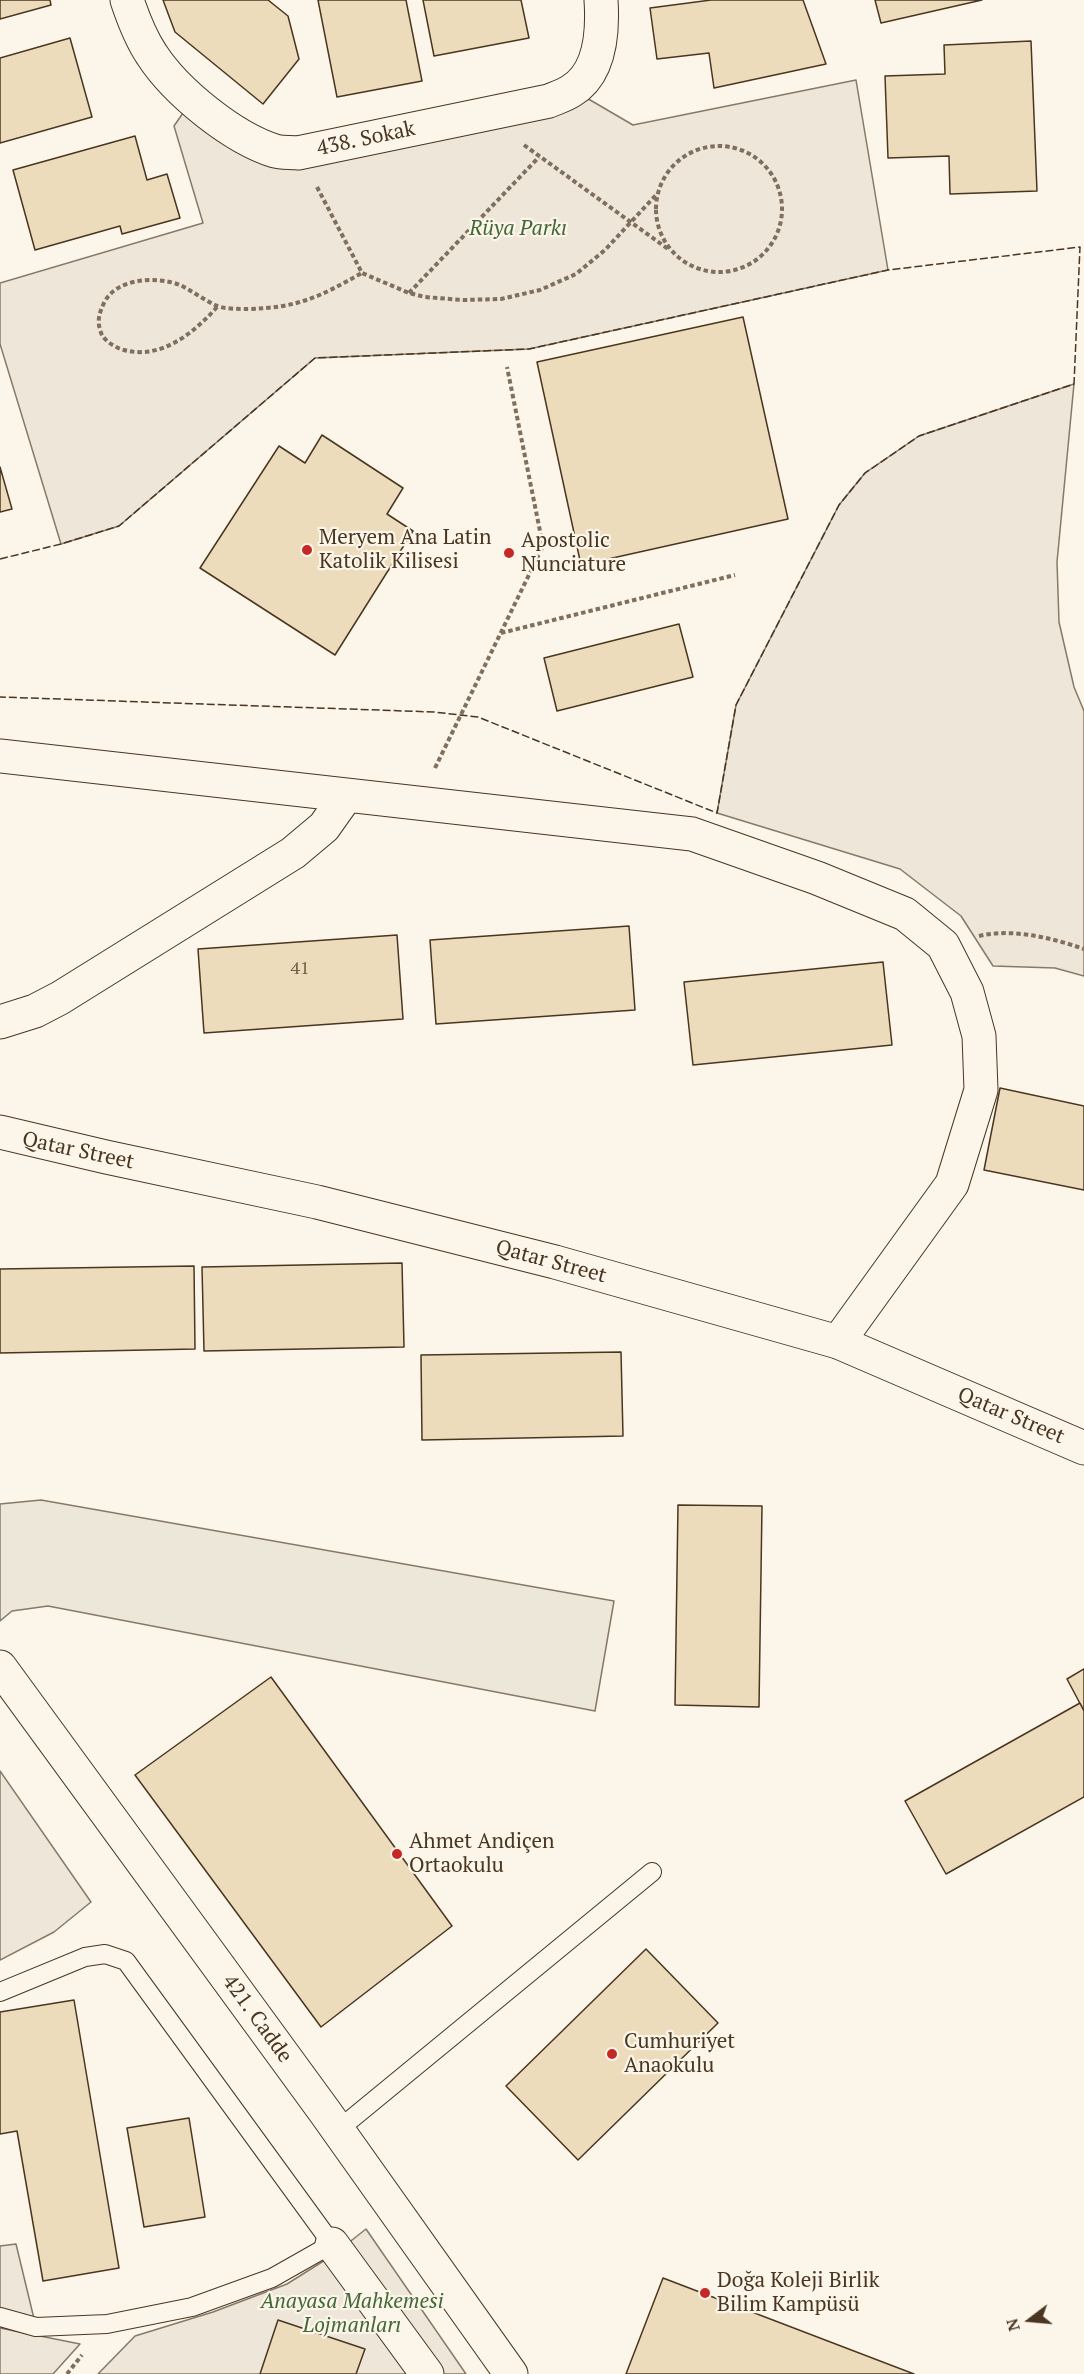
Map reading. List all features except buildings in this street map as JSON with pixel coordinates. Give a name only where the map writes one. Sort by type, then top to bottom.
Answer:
[{"type":"street","name":"438. Sokak","points":[[127,0],[151,54],[192,100],[261,146],[278,152],[298,153],[549,101],[573,90],[587,76],[597,54],[602,24],[602,0]]},
{"type":"street","points":[[0,756],[692,834],[817,878],[905,914],[943,945],[967,992],[979,1036],[981,1090],[952,1184],[838,1342]]},
{"type":"street","points":[[0,1022],[34,1011],[60,998],[293,853],[324,827],[346,796]]},
{"type":"street","name":"Qatar Street","points":[[0,1132],[317,1202],[555,1262],[838,1342],[1084,1448]]},
{"type":"street","name":"421. Cadde","points":[[0,1667],[338,2130],[511,2374]]},
{"type":"street","points":[[332,2244],[427,2374]]},
{"type":"lane","points":[[338,2130],[652,1872]]},
{"type":"lane","points":[[0,1992],[85,1957],[105,1954],[126,1961],[332,2244],[272,2278],[192,2307],[120,2323],[36,2327],[0,2317]]},
{"type":"path","points":[[486,114],[539,158],[687,264],[706,272],[727,272],[747,267],[763,255],[775,238],[782,218],[781,196],[773,176],[760,160],[741,149],[720,145],[699,148],[679,159],[665,175],[657,194],[656,214],[661,234],[671,252]]},
{"type":"path","points":[[298,153],[362,273],[409,293],[425,297],[463,300],[501,299],[540,290],[576,274],[605,250],[657,194]]},
{"type":"path","points":[[409,293],[539,158]]},
{"type":"path","points":[[217,307],[204,322],[187,335],[169,346],[149,352],[133,353],[119,349],[104,339],[98,326],[99,313],[109,294],[121,285],[136,281],[177,284],[217,307],[281,308],[317,298],[362,273]]},
{"type":"path","points":[[418,804],[543,546],[507,367]]},
{"type":"path","points":[[501,633],[735,575]]},
{"type":"path","points":[[943,945],[992,933],[1028,935],[1084,949]]},
{"type":"green space","name":"Rüya Parkı","points":[[856,80],[888,270],[529,349],[315,358],[119,526],[61,544],[0,344],[0,283],[203,223],[174,126],[192,100],[261,146],[573,90],[633,125]]},
{"type":"green space","points":[[1074,384],[1057,562],[1059,622],[1074,687],[1084,711],[1084,976],[1055,968],[993,966],[961,916],[900,869],[717,813],[736,705],[839,505],[865,473],[919,436]]},
{"type":"green space","points":[[0,1771],[91,1902],[54,1932],[0,1960]]},
{"type":"green space","name":"Anayasa Mahkemesi Lojmanları","points":[[366,2229],[466,2374],[98,2374],[135,2336],[213,2312],[287,2284],[333,2255]]},
{"type":"green space","points":[[16,2244],[36,2327],[0,2317],[0,2246]]},
{"type":"green space","points":[[0,2328],[80,2344],[53,2374],[0,2374]]},
{"type":"shaded area","points":[[41,1500],[614,1601],[595,1711],[48,1606],[12,1611],[0,1621],[0,1504]]},
{"type":"fence","points":[[0,559],[61,544],[119,526],[315,358],[529,349],[888,270],[1080,247],[1074,384],[919,436],[865,473],[839,505],[736,705],[717,813],[478,717],[434,712],[0,697]]},
{"type":"place","name":"Meryem Ana Latin Katolik Kilisesi","points":[[307,550]]},
{"type":"place","name":"Apostolic Nunciature","points":[[509,553]]},
{"type":"place","name":"Ahmet Andiçen Ortaokulu","points":[[397,1854]]},
{"type":"place","name":"Cumhuriyet Anaokulu","points":[[612,2054]]},
{"type":"place","name":"Doğa Koleji Birlik Bilim Kampüsü","points":[[705,2293]]}]
